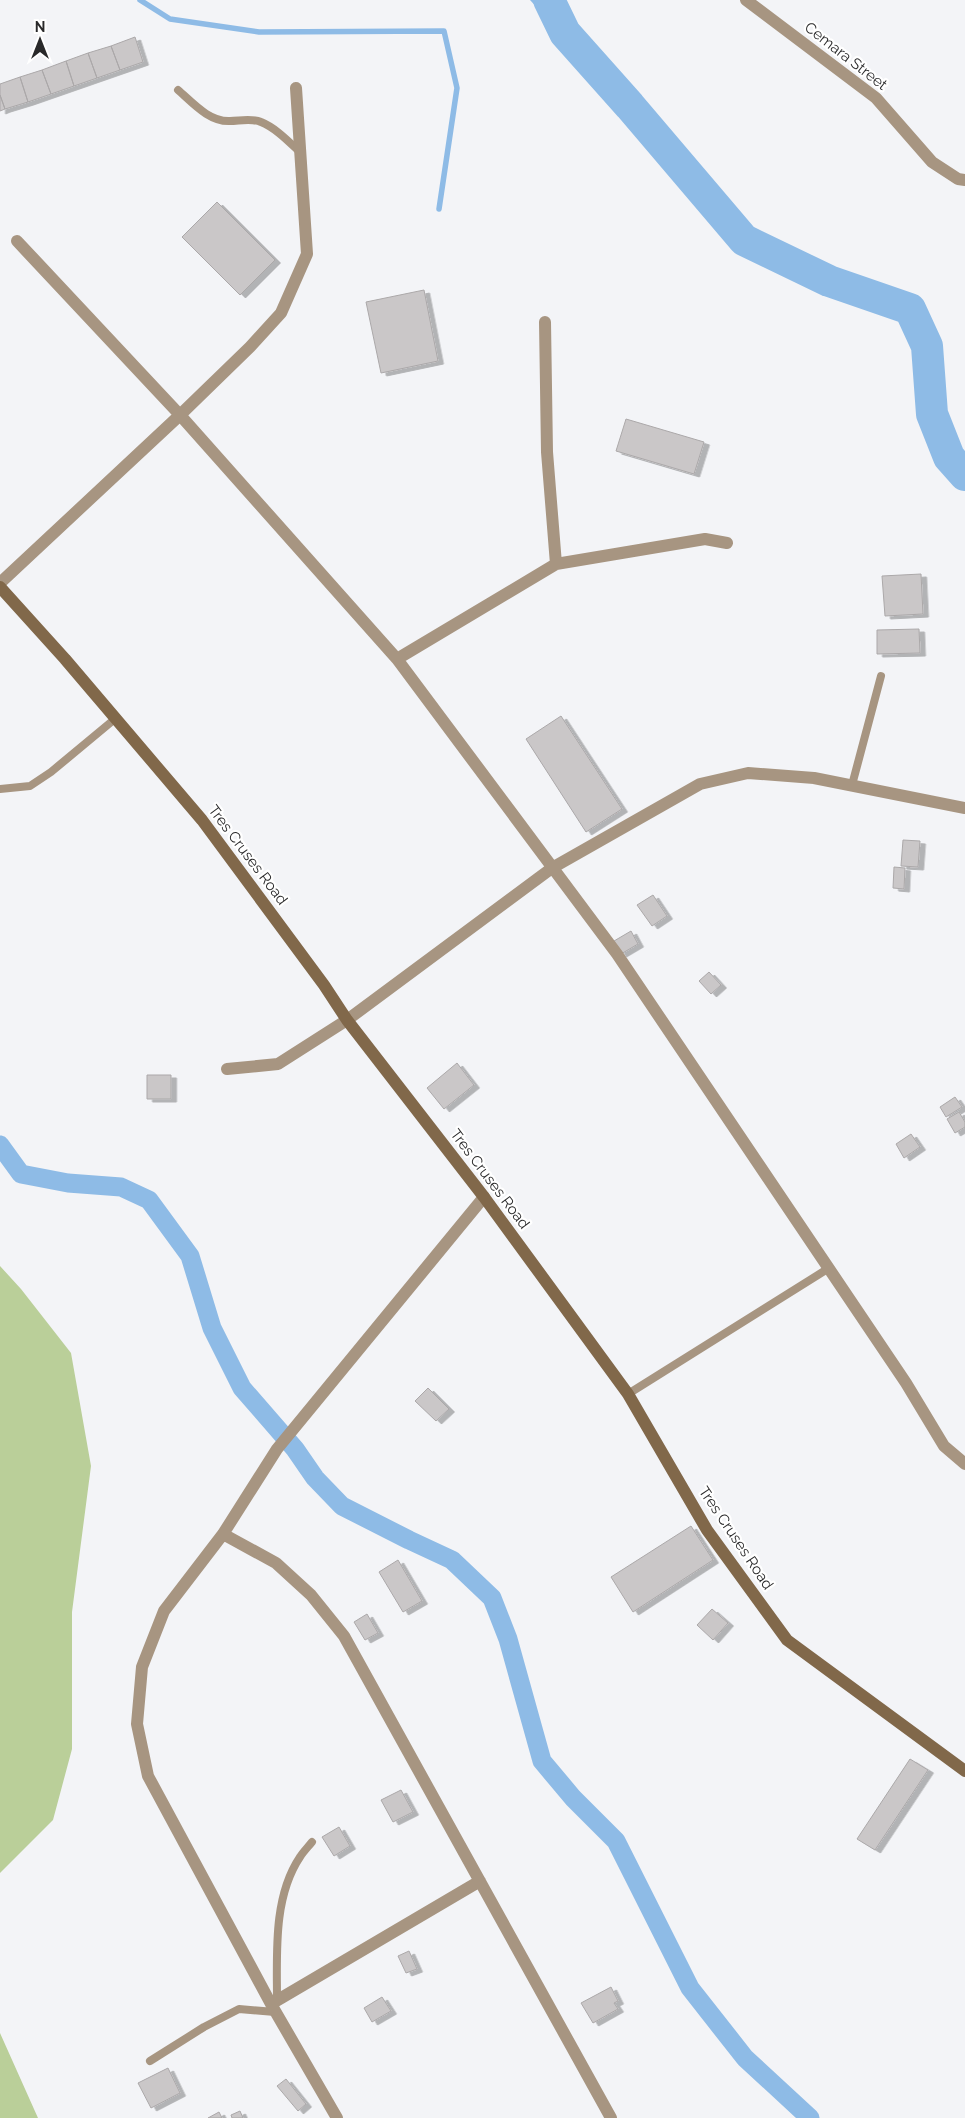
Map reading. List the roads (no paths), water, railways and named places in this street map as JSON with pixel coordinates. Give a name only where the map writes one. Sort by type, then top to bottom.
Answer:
[{"type":"main road","name":"Tres Cruses Road","points":[[0,585],[202,820],[324,985],[347,1020],[484,1197],[628,1394],[707,1530],[786,1640],[965,1771]]},
{"type":"street","name":"Cemara Street","points":[[746,0],[876,98],[932,162],[958,179],[965,180]]},
{"type":"street","points":[[0,585],[180,415],[250,347],[281,313],[307,254],[296,88]]},
{"type":"street","points":[[17,241],[180,415],[397,659],[617,954],[906,1383],[944,1446],[965,1464]]},
{"type":"street","points":[[545,322],[548,452],[556,564]]},
{"type":"street","points":[[397,659],[556,564],[705,539],[727,543]]},
{"type":"street","points":[[227,1070],[278,1064],[347,1020],[552,868],[700,784],[748,773],[814,778],[965,808]]},
{"type":"street","points":[[337,2118],[148,1776],[137,1724],[142,1667],[164,1611],[223,1534],[277,1449],[484,1197]]},
{"type":"street","points":[[223,1534],[276,1563],[311,1595],[344,1636],[611,2118]]},
{"type":"street","points":[[274,2005],[480,1880]]},
{"type":"lane","points":[[178,90],[201,111],[213,118],[227,121],[260,121],[282,136],[300,153]]},
{"type":"lane","points":[[852,785],[881,676]]},
{"type":"lane","points":[[0,789],[30,786],[51,772],[116,718]]},
{"type":"lane","points":[[628,1394],[829,1268]]},
{"type":"lane","points":[[150,2061],[204,2027],[238,2009],[274,2005],[281,1910],[288,1882],[300,1856],[312,1842]]},
{"type":"water","points":[[530,0],[549,0],[565,33],[744,240],[601,88]]},
{"type":"waterway","points":[[140,0],[170,19],[259,32],[444,31],[457,88],[439,209]]},
{"type":"waterway","points":[[549,0],[565,33],[744,240],[829,281],[910,309],[927,346],[932,414],[949,457],[965,475]]},
{"type":"waterway","points":[[0,1145],[21,1174],[68,1183],[121,1187],[149,1200],[190,1256],[212,1328],[242,1388],[295,1449],[315,1478],[342,1506],[452,1560],[492,1598],[508,1639],[542,1761],[573,1798],[616,1841],[690,1988],[745,2058],[810,2118]]}]
